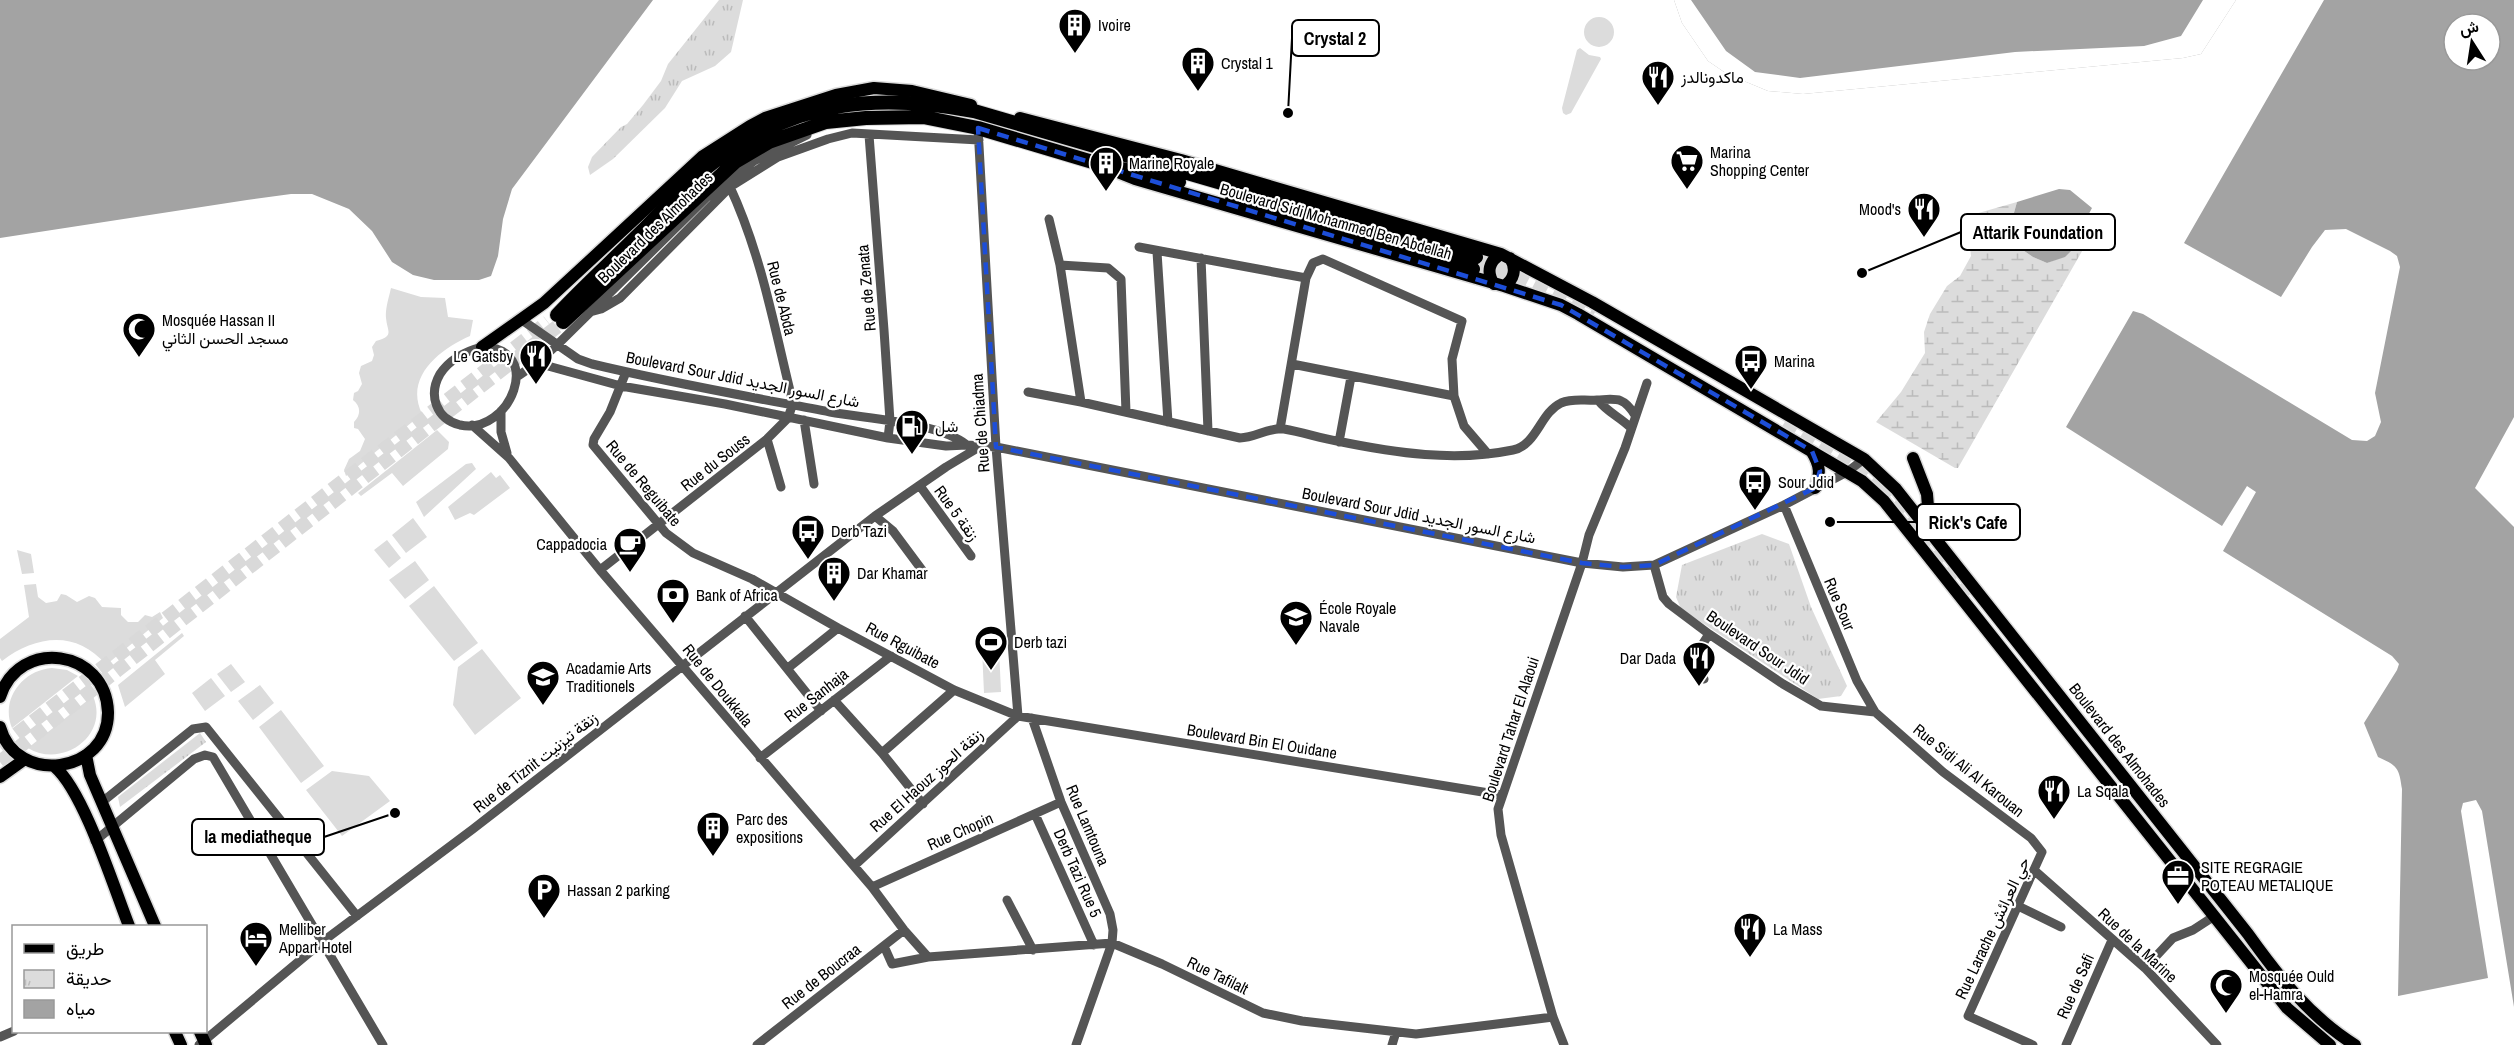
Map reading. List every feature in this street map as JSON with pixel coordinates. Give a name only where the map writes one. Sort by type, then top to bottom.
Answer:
[{"type":"highway","name":"Boulevard Sidi Mohammed Ben Abdellah","points":[[888,101],[926,103],[974,111],[1474,263],[1171,180],[978,134],[923,117],[866,118],[826,123],[797,130],[769,142],[735,162],[560,319],[697,176],[738,145],[785,121],[811,111],[845,104],[888,101]]},
{"type":"highway","points":[[785,121],[798,107]]},
{"type":"main road","name":"Boulevard Sidi Mohammed Ben Abdellah","points":[[798,107],[836,95],[874,88],[893,88],[928,94],[1181,160],[1506,256],[1592,302],[1864,459]]},
{"type":"main road","name":"Boulevard des Almohades","points":[[482,347],[544,303],[703,156],[750,126],[798,107]]},
{"type":"main road","name":"Boulevard Sidi Mohammed Ben Abdellah","points":[[1096,163],[1136,179],[1499,285],[1561,306],[1847,472]]},
{"type":"main road","points":[[1506,256],[1514,274],[1512,279],[1499,285],[1490,279],[1489,267],[1491,262],[1506,256]]},
{"type":"main road","points":[[1812,451],[1820,471],[1815,488]]},
{"type":"main road","points":[[1913,458],[1927,494],[1930,532]]},
{"type":"main road","name":"Boulevard des Almohades","points":[[1864,459],[1896,489],[2287,987],[2330,1028],[2355,1045]]},
{"type":"main road","name":"Boulevard des Almohades","points":[[1847,472],[1872,488],[1884,501],[2287,1008],[2330,1045]]},
{"type":"main road","points":[[0,697],[9,679],[30,662],[57,657],[82,666],[99,682],[105,694],[108,710],[103,734],[86,755],[71,764],[55,767],[39,765],[25,759],[11,748],[0,727]]},
{"type":"main road","points":[[2067,730],[2079,720]]},
{"type":"main road","points":[[86,755],[90,775],[154,925]]},
{"type":"main road","points":[[0,777],[25,759]]},
{"type":"main road","points":[[55,767],[70,785],[128,925]]},
{"type":"street","name":"Boulevard des Almohades","points":[[518,375],[537,363],[557,345],[729,178],[763,156],[808,134],[866,118]]},
{"type":"street","points":[[590,312],[601,309],[620,298],[730,188],[778,157],[852,133],[863,132],[869,135],[978,134]]},
{"type":"street","name":"Rue de Chiadma","points":[[978,134],[996,447],[1018,716]]},
{"type":"street","name":"Rue de Zenata","points":[[869,135],[890,421],[888,438]]},
{"type":"street","name":"Rue de Abda","points":[[730,188],[752,239],[793,403]]},
{"type":"street","points":[[1049,219],[1059,265],[1081,402]]},
{"type":"street","points":[[1139,247],[1306,278]]},
{"type":"street","points":[[1157,252],[1168,422]]},
{"type":"street","points":[[1201,258],[1208,431]]},
{"type":"street","points":[[1280,429],[1306,278],[1312,263],[1323,259],[1461,318],[1463,322],[1452,359],[1454,396],[1464,426],[1488,454]]},
{"type":"street","points":[[1059,265],[1108,268],[1121,279],[1126,412]]},
{"type":"street","name":"Boulevard Sour Jdid شارع السور الجديد","points":[[522,320],[584,362],[626,372],[890,421],[946,435],[967,445]]},
{"type":"street","points":[[482,347],[499,351],[509,357],[518,375],[514,392],[501,411],[484,422],[472,425],[456,424],[444,418],[437,408],[434,398],[435,385],[441,373],[459,356],[482,347]]},
{"type":"street","name":"Boulevard Sour Jdid شارع السور الجديد","points":[[537,363],[621,386],[888,438],[946,446],[996,447],[1582,563],[1638,567],[1654,565],[1784,505],[1847,472],[1864,459]]},
{"type":"street","points":[[1292,364],[1454,396]]},
{"type":"street","name":"Rue de Reguibate","points":[[626,372],[610,412],[594,439],[593,445],[672,539],[693,553],[752,579],[777,593]]},
{"type":"street","points":[[1339,442],[1351,376]]},
{"type":"street","name":"Boulevard Tahar El Alaoui","points":[[1561,1045],[1501,836],[1498,809],[1582,563],[1589,534],[1625,448],[1647,383]]},
{"type":"street","points":[[1028,392],[1249,438],[1280,429],[1339,442],[1437,456],[1488,454],[1524,446],[1552,410],[1561,403],[1575,400],[1611,398],[1620,400],[1635,415]]},
{"type":"street","points":[[1598,400],[1605,409],[1621,418],[1631,428]]},
{"type":"street","points":[[788,418],[793,403]]},
{"type":"street","name":"Rue de Doukkala","points":[[501,411],[501,432],[509,458]]},
{"type":"street","name":"Rue du Souss","points":[[600,570],[767,439],[788,418]]},
{"type":"street","points":[[804,420],[814,484]]},
{"type":"street","name":"Rue de Doukkala","points":[[472,425],[509,458],[600,570],[872,887],[904,930],[928,957]]},
{"type":"street","points":[[767,439],[781,487]]},
{"type":"street","name":"Rue de Tiznit زنقة تيزنيت","points":[[202,1040],[322,942],[875,516],[981,446]]},
{"type":"street","name":"Rue 5 زنقة","points":[[920,486],[971,556]]},
{"type":"street","name":"Rue Sour","points":[[1784,505],[1857,681],[1875,712]]},
{"type":"street","points":[[875,516],[893,531],[922,570]]},
{"type":"street","name":"Boulevard Sour Jdid","points":[[1654,565],[1663,597],[1709,634],[1783,684],[1821,705],[1875,712]]},
{"type":"street","name":"Rue Rguibate","points":[[777,593],[954,690],[1018,716]]},
{"type":"street","points":[[745,616],[821,711]]},
{"type":"street","points":[[788,668],[838,628]]},
{"type":"street","points":[[1704,679],[1695,667],[1697,653],[1709,634]]},
{"type":"street","name":"Rue Sanhaja","points":[[760,758],[891,656]]},
{"type":"street","points":[[882,753],[954,690]]},
{"type":"street","points":[[834,700],[882,753],[923,804]]},
{"type":"street","name":"Rue Sidi Ali Al Karouan","points":[[1875,712],[1943,772],[2031,838],[2042,852]]},
{"type":"street","name":"Boulevard Bin El Ouidane","points":[[1018,716],[1501,795]]},
{"type":"street","name":"Rue El Haouz زنقة الحوز","points":[[854,867],[1018,716]]},
{"type":"street","name":"Rue Lamtouna","points":[[1032,718],[1061,802],[1110,914],[1113,930],[1112,944]]},
{"type":"street","points":[[102,802],[193,729],[206,727],[357,916]]},
{"type":"street","points":[[95,841],[194,759],[201,755],[210,755],[216,760],[383,1045]]},
{"type":"street","name":"Rue Chopin","points":[[872,887],[1061,802]]},
{"type":"street","name":"Derb Tazi Rue 5","points":[[1035,814],[1094,945]]},
{"type":"street","name":"Rue Larache حي العرائش","points":[[2033,1045],[1968,1016],[2016,905],[2035,871],[2042,852]]},
{"type":"street","name":"Rue de la Marine","points":[[2035,871],[2145,968],[2217,1045]]},
{"type":"street","points":[[1007,900],[1033,950]]},
{"type":"street","points":[[2016,905],[2061,927]]},
{"type":"street","points":[[2145,968],[2173,938],[2193,930],[2213,917]]},
{"type":"street","name":"Rue de Boucraa","points":[[757,1045],[904,930]]},
{"type":"street","name":"Rue de Safi","points":[[2066,1045],[2112,940]]},
{"type":"street","points":[[1076,1045],[1112,944]]},
{"type":"street","name":"Rue Tafilalt","points":[[884,946],[892,964],[928,957],[1112,944],[1162,964],[1263,1013],[1341,1028],[1416,1034],[1553,1017]]},
{"type":"street","points":[[1392,1045],[1395,1032]]},
{"type":"street","points":[[1416,1034],[1417,1045]]},
{"type":"highlighted area","points":[[978,128],[1561,305],[1812,451],[1820,471],[1815,488],[1654,565],[1623,567],[1582,563],[996,447]]},
{"type":"green space","points":[[719,0],[743,0],[731,52],[715,66],[682,81],[665,108],[613,159],[590,175],[588,167],[592,157],[621,127],[627,124],[643,105],[661,81],[668,64]]},
{"type":"green space","points":[[1599,17],[1605,18],[1613,26],[1613,38],[1605,46],[1599,47],[1593,46],[1585,38],[1584,32],[1585,26],[1593,18]]},
{"type":"green space","points":[[1580,48],[1589,55],[1601,59],[1571,113],[1566,115],[1562,108],[1577,50]]},
{"type":"green space","points":[[2017,202],[2012,220],[2014,232],[2003,247],[2017,246],[2047,263],[2065,256],[2079,243],[2078,234],[2089,239],[1958,468],[1955,468],[1876,422],[1901,392],[1925,353],[1924,332],[1930,314],[1947,286],[1960,276],[1971,256],[1969,239],[1962,228],[1961,218]]},
{"type":"green space","points":[[391,288],[421,297],[445,298],[448,317],[473,320],[470,336],[447,348],[421,376],[418,401],[422,414],[346,476],[344,470],[349,459],[360,451],[365,439],[358,429],[354,428],[359,411],[358,405],[353,400],[354,393],[362,384],[359,373],[361,366],[372,361],[374,355],[372,347],[376,341],[388,335],[386,311]]},
{"type":"green space","points":[[437,430],[449,442],[448,449],[403,486],[392,473],[361,496],[358,493]]},
{"type":"green space","points":[[472,463],[476,469],[424,517],[416,502],[466,464]]},
{"type":"green space","points":[[491,472],[496,478],[500,475],[510,488],[474,515],[470,513],[455,520],[448,507]]},
{"type":"green space","points":[[413,518],[427,537],[406,553],[392,535]]},
{"type":"green space","points":[[1762,534],[1789,544],[1811,607],[1847,686],[1841,696],[1818,699],[1681,609],[1676,597],[1682,565]]},
{"type":"green space","points":[[387,540],[401,558],[389,568],[374,550]]},
{"type":"green space","points":[[17,550],[31,554],[34,573],[22,574]]},
{"type":"green space","points":[[415,561],[429,580],[405,599],[389,580]]},
{"type":"green space","points":[[36,584],[38,597],[46,603],[57,601],[61,594],[77,602],[89,596],[95,598],[102,607],[121,608],[121,615],[128,622],[138,622],[145,615],[152,617],[160,612],[163,618],[106,665],[82,646],[69,641],[56,640],[29,646],[2,661],[0,639],[29,617],[24,585]]},
{"type":"green space","points":[[434,586],[478,643],[454,661],[409,606]]},
{"type":"green space","points":[[182,633],[184,636],[155,660],[165,674],[125,707],[118,685]]},
{"type":"green space","name":"Derb tazi","points":[[999,648],[1001,692],[984,693],[982,649]]},
{"type":"green space","points":[[482,649],[521,698],[475,735],[453,705],[458,667]]},
{"type":"green space","points":[[231,664],[245,682],[231,692],[217,674]]},
{"type":"green space","points":[[52,668],[67,670],[78,676],[12,728],[9,707],[17,688],[32,674]]},
{"type":"green space","points":[[211,678],[225,696],[205,711],[192,693]]},
{"type":"green space","points":[[260,685],[274,703],[253,720],[238,701]]},
{"type":"green space","points":[[93,696],[96,711],[95,724],[89,736],[80,745],[55,754],[41,753],[28,748]]},
{"type":"green space","points":[[281,710],[324,766],[301,783],[259,727]]},
{"type":"green space","points":[[200,733],[206,742],[120,807],[118,797]]},
{"type":"green space","points":[[332,771],[369,776],[390,801],[342,836],[306,790]]},
{"type":"water","points":[[0,0],[653,0],[512,189],[503,219],[498,256],[491,276],[479,280],[434,280],[413,275],[392,262],[372,231],[349,209],[312,194],[291,194],[247,200],[0,238]]},
{"type":"water","points":[[1674,0],[2236,0],[2201,54],[2183,58],[1803,94],[1768,91],[1727,74],[1708,61],[1682,23]]},
{"type":"water","points":[[2324,0],[2514,0],[2514,417],[2475,488],[2514,527],[2514,1007],[2482,811],[2476,800],[2463,803],[2461,811],[2488,978],[2398,996],[2402,789],[2396,768],[2378,757],[2364,723],[2399,664],[2392,656],[2223,551],[2256,492],[2247,486],[2222,526],[2066,427],[2133,311],[2143,314],[2352,440],[2367,441],[2375,436],[2381,422],[2375,393],[2400,267],[2397,256],[2346,229],[2325,230],[2281,297],[2184,243]]},
{"type":"water","points":[[2059,189],[2070,190],[2092,208],[2078,234],[2079,243],[2065,257],[2047,263],[2017,246],[2003,247],[1998,244],[2005,235],[2014,232],[2012,220],[2017,202]]},
{"type":"pier","points":[[1674,0],[1691,0],[1726,51],[1755,72],[1800,78],[2015,52],[2144,46],[2181,36],[2203,0],[2236,0],[2201,54],[2183,58],[1803,94],[1768,91],[1727,74],[1708,61],[1682,23]]},
{"type":"tunnel","points":[[1476,257],[1524,271]]},
{"type":"tunnel","points":[[1473,269],[1524,280],[1593,316]]},
{"type":"tunnel","points":[[0,747],[548,322]]},
{"type":"tunnel","points":[[0,762],[563,322]]},
{"type":"tunnel","points":[[1786,420],[1841,453],[1887,487]]},
{"type":"tunnel","points":[[1878,489],[1906,516],[1973,596]]},
{"type":"place","name":"Ivoire","points":[[1075,54]]},
{"type":"place","name":"Crystal 1","points":[[1198,92]]},
{"type":"place","name":"ماكدونالدز","points":[[1658,106]]},
{"type":"place","name":"Crystal 2","points":[[1288,113]]},
{"type":"place","name":"Marina Shopping Center","points":[[1687,190]]},
{"type":"place","name":"Marine Royale","points":[[1106,192]]},
{"type":"place","name":"Mood's","points":[[1924,238]]},
{"type":"place","name":"Attarik Foundation","points":[[1862,273]]},
{"type":"place","name":"Mosquée Hassan II مسجد الحسن الثاني","points":[[139,358]]},
{"type":"place","name":"Le Gatsby","points":[[536,385]]},
{"type":"place","name":"Marina","points":[[1751,390]]},
{"type":"place","name":"شل","points":[[912,455]]},
{"type":"place","name":"Sour Jdid","points":[[1755,511]]},
{"type":"place","name":"Rick's Cafe","points":[[1830,522]]},
{"type":"place","name":"Derb Tazi","points":[[808,560]]},
{"type":"place","name":"Cappadocia","points":[[630,573]]},
{"type":"place","name":"Dar Khamar","points":[[834,602]]},
{"type":"place","name":"Bank of Africa","points":[[673,624]]},
{"type":"place","name":"École Royale Navale","points":[[1296,646]]},
{"type":"place","name":"Derb tazi","points":[[991,671]]},
{"type":"place","name":"Dar Dada","points":[[1699,687]]},
{"type":"place","name":"Acadamie Arts Traditionels","points":[[543,706]]},
{"type":"place","name":"la mediatheque","points":[[395,813]]},
{"type":"place","name":"La Sqala","points":[[2054,820]]},
{"type":"place","name":"Parc des expositions","points":[[713,857]]},
{"type":"place","name":"SITE REGRAGIE POTEAU METALIQUE","points":[[2178,905]]},
{"type":"place","name":"Hassan 2 parking","points":[[544,919]]},
{"type":"place","name":"La Mass","points":[[1750,958]]},
{"type":"place","name":"Melliber Appart Hotel","points":[[256,967]]},
{"type":"place","name":"Mosquée Ould el-Hamra","points":[[2226,1014]]}]
